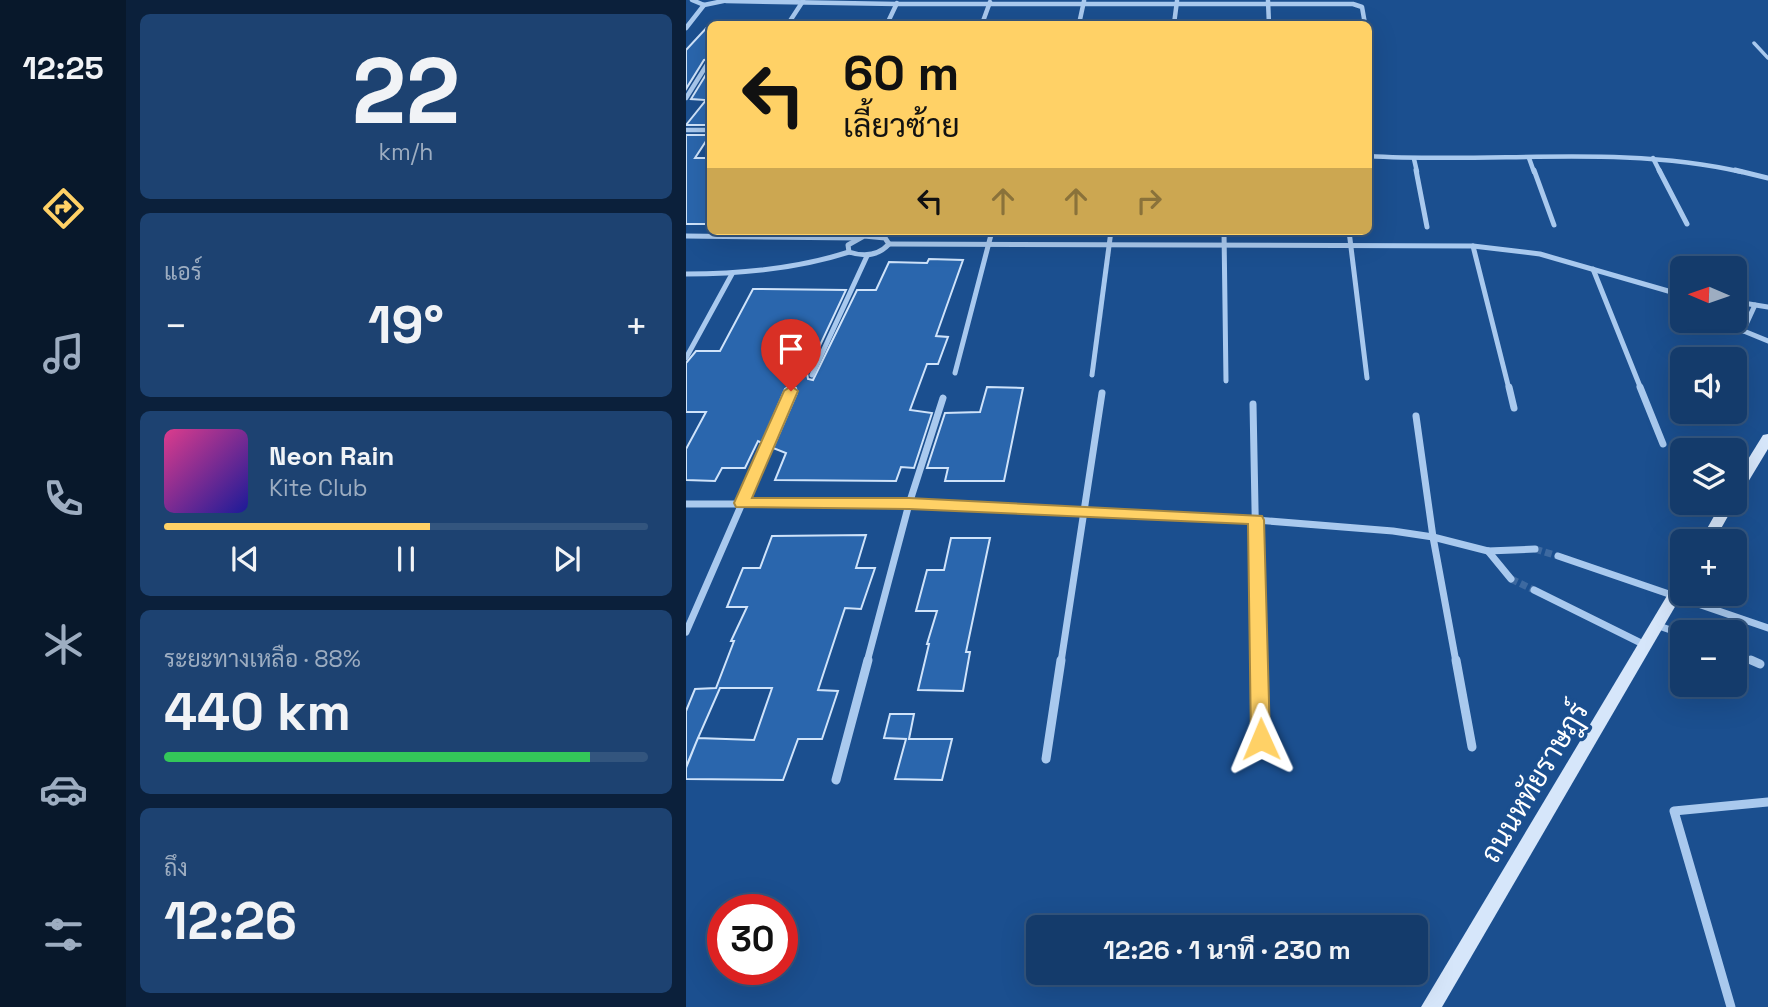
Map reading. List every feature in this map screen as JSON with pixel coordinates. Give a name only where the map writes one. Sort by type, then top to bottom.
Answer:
[{"type":"main road","points":[[1747,473],[1768,439]]},
{"type":"main road","name":"ถนนหทัยราษฎร์","points":[[1431,1007],[1670,602]]},
{"type":"street","points":[[692,0],[704,5],[727,0],[1268,2],[1360,5],[1364,10],[1365,21]]},
{"type":"street","points":[[790,21],[803,1]]},
{"type":"street","points":[[888,21],[897,2]]},
{"type":"street","points":[[983,21],[990,2]]},
{"type":"street","points":[[1080,21],[1084,2]]},
{"type":"street","points":[[1174,21],[1177,2]]},
{"type":"street","points":[[1268,2],[1269,21]]},
{"type":"street","points":[[686,28],[704,5]]},
{"type":"street","points":[[686,98],[707,65]]},
{"type":"street","points":[[686,130],[707,130]]},
{"type":"street","points":[[1372,156],[1414,159],[1653,158],[1702,163],[1768,178]]},
{"type":"street","points":[[1528,158],[1554,225]]},
{"type":"street","points":[[1653,158],[1687,224]]},
{"type":"street","points":[[1414,159],[1427,227]]},
{"type":"street","points":[[686,236],[719,235]]},
{"type":"street","points":[[778,235],[856,238],[866,235]]},
{"type":"street","points":[[878,235],[885,238],[889,244]]},
{"type":"street","points":[[954,373],[991,235]]},
{"type":"street","points":[[1092,375],[1110,235]]},
{"type":"street","points":[[1224,235],[1226,381]]},
{"type":"street","points":[[1349,235],[1367,378]]},
{"type":"street","points":[[849,252],[848,245],[856,238]]},
{"type":"street","points":[[686,274],[732,274],[808,265],[849,252],[867,256],[882,252],[889,244],[1473,246],[1539,254],[1670,291]]},
{"type":"street","points":[[1473,246],[1514,408]]},
{"type":"street","points":[[812,375],[867,256]]},
{"type":"street","points":[[1593,269],[1662,444]]},
{"type":"street","points":[[686,358],[732,274]]},
{"type":"street","points":[[1747,304],[1768,307]]},
{"type":"street","points":[[1747,322],[1755,305]]},
{"type":"street","points":[[1747,333],[1768,341]]},
{"type":"street","points":[[686,632],[791,391]]},
{"type":"street","points":[[1046,759],[1102,393]]},
{"type":"street","points":[[836,780],[909,503],[943,398]]},
{"type":"street","points":[[1253,404],[1261,739]]},
{"type":"street","points":[[1416,416],[1433,537],[1472,747]]},
{"type":"street","points":[[686,504],[909,503],[1256,520],[1367,528],[1433,537],[1488,551],[1535,549]]},
{"type":"street","points":[[1488,551],[1511,579]]},
{"type":"street","points":[[1558,556],[1670,587]]},
{"type":"street","points":[[1534,590],[1646,645]]},
{"type":"street","points":[[1717,606],[1768,628]]},
{"type":"street","points":[[1656,625],[1670,630]]},
{"type":"street","points":[[1747,659],[1760,664]]},
{"type":"street","points":[[1731,1007],[1674,811],[1768,802]]},
{"type":"lane","points":[[1754,43],[1768,58]]},
{"type":"building","points":[[707,27],[707,60],[704,60],[686,89],[686,50]]},
{"type":"building","points":[[707,73],[707,125],[686,125],[706,100],[691,99]]},
{"type":"building","points":[[686,135],[707,135],[707,140],[695,158],[707,158],[707,224],[686,224]]},
{"type":"building","points":[[929,259],[963,260],[936,336],[948,337],[938,364],[927,364],[910,410],[932,413],[914,468],[901,467],[896,481],[775,480],[786,453],[773,448],[797,393],[796,388],[791,385],[785,389],[762,443],[758,441],[745,468],[722,468],[715,481],[686,480],[686,449],[706,412],[686,412],[686,363],[696,351],[720,351],[753,289],[846,290],[807,373],[808,379],[813,380],[857,290],[876,290],[889,262],[927,263]]},
{"type":"building","points":[[987,387],[1023,388],[1004,481],[945,481],[948,468],[927,468],[945,413],[980,412]]},
{"type":"building","points":[[866,535],[856,568],[875,568],[861,609],[845,608],[818,690],[838,691],[822,739],[798,739],[783,780],[686,779],[686,768],[698,738],[686,767],[686,711],[695,689],[716,688],[734,641],[731,641],[747,607],[727,607],[743,568],[760,568],[772,536]],"holes":[[[720,688],[772,688],[754,740],[698,738]]]},
{"type":"building","points":[[951,538],[990,538],[966,652],[970,652],[963,691],[918,690],[937,611],[916,611],[927,570],[944,570]]},
{"type":"building","points":[[890,714],[914,714],[909,739],[952,739],[942,780],[895,779],[906,739],[884,738]]},
{"type":"tunnel","points":[[1535,549],[1558,556]]},
{"type":"tunnel","points":[[1511,579],[1534,590]]},
{"type":"route","points":[[791,391],[742,503],[909,503],[1256,520],[1261,739]]}]
